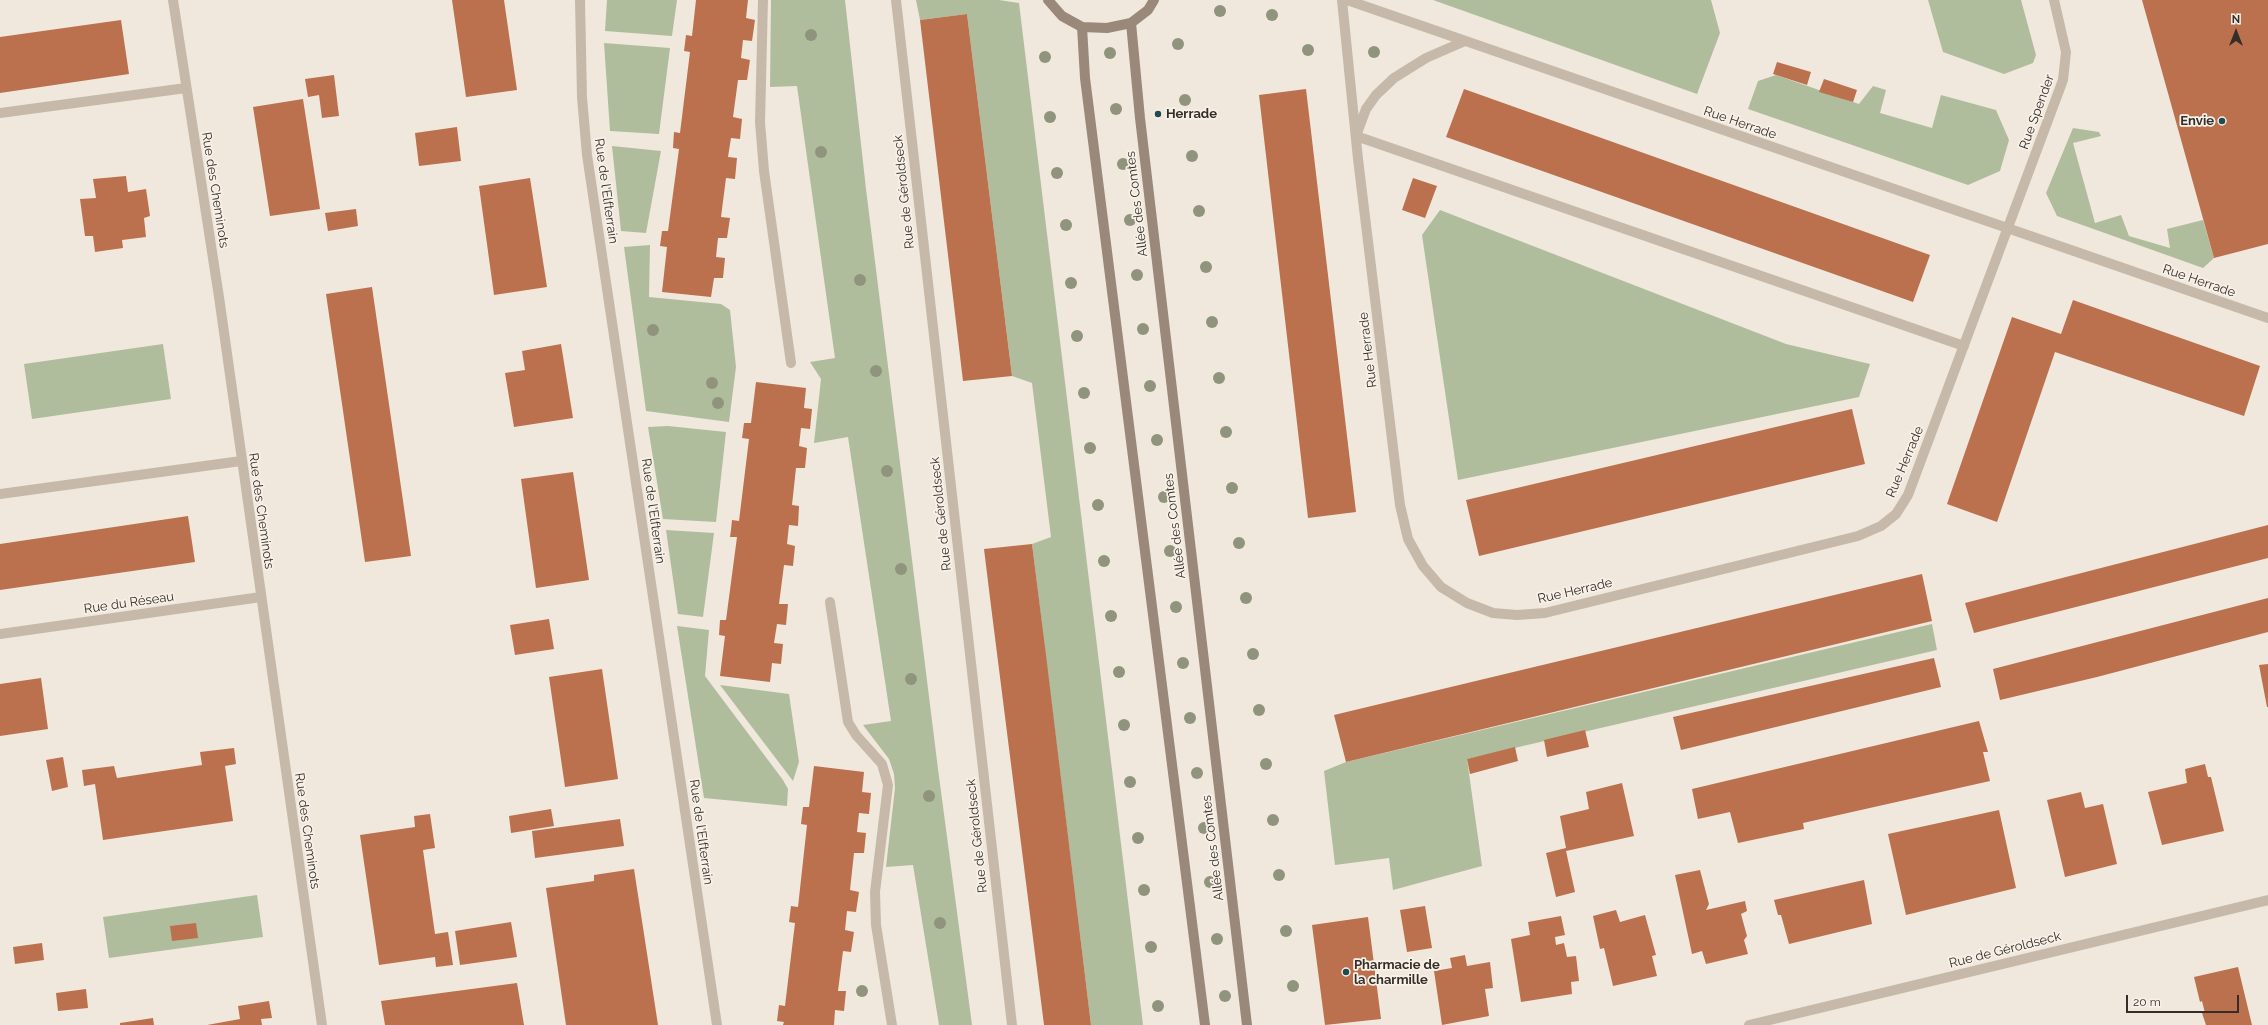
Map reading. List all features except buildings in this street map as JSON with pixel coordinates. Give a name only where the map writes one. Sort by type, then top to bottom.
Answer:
[{"type":"street","name":"Rue des Cheminots","points":[[173,0],[219,297],[322,1025]]},
{"type":"street","name":"Rue de l'Elfterrain","points":[[580,0],[582,97],[587,155],[717,1025]]},
{"type":"street","points":[[763,0],[760,122],[764,171],[791,363]]},
{"type":"street","name":"Rue de Géroldseck","points":[[896,0],[1012,1025]]},
{"type":"street","points":[[1048,0],[1062,16],[1082,27],[1107,28],[1131,23],[1148,10],[1154,0]]},
{"type":"street","name":"Rue Herrade","points":[[1342,0],[1356,136],[1400,505],[1408,539],[1423,566],[1441,587],[1467,603],[1493,613],[1517,615],[1545,613],[1858,536],[1881,526],[1896,514],[1908,495],[2007,229]]},
{"type":"street","name":"Rue Herrade","points":[[1347,0],[2268,318]]},
{"type":"street","name":"Rue Spender","points":[[2007,229],[2063,80],[2066,67],[2066,52],[2054,0]]},
{"type":"street","name":"Allée des Comtes","points":[[1131,23],[1141,126],[1247,1025]]},
{"type":"street","points":[[1082,27],[1085,78],[1205,1025]]},
{"type":"street","name":"Rue Herrade","points":[[1356,136],[1366,109],[1376,95],[1394,78],[1426,58],[1465,41]]},
{"type":"street","points":[[0,114],[186,88]]},
{"type":"street","points":[[1356,136],[1964,346]]},
{"type":"street","points":[[0,494],[241,461]]},
{"type":"street","name":"Rue du Réseau","points":[[0,634],[261,597]]},
{"type":"street","points":[[830,602],[848,722],[856,736],[882,764],[888,785],[875,892],[876,926],[892,1025]]},
{"type":"street","name":"Rue de Géroldseck","points":[[1749,1025],[2268,900]]},
{"type":"green space","points":[[607,0],[677,0],[672,36],[605,31]]},
{"type":"green space","points":[[771,0],[845,0],[866,189],[938,769],[972,1025],[939,1025],[913,865],[886,867],[895,788],[894,774],[889,759],[863,725],[891,721],[848,437],[814,443],[821,379],[810,362],[835,358],[797,86],[770,87]]},
{"type":"green space","points":[[916,0],[999,0],[1019,3],[1143,1025],[1091,1025],[1032,544],[1051,537],[1032,383],[1012,376],[967,14],[920,20]]},
{"type":"green space","points":[[1433,0],[1711,0],[1720,33],[1697,94]]},
{"type":"green space","points":[[1928,0],[2021,0],[2036,55],[2033,63],[2004,74],[1943,52]]},
{"type":"green space","points":[[604,43],[670,48],[659,134],[610,131]]},
{"type":"green space","points":[[1776,75],[1859,104],[1873,86],[1886,90],[1880,113],[1932,128],[1941,95],[1996,110],[2009,140],[2000,171],[1968,185],[1748,109],[1758,81]]},
{"type":"green space","points":[[2073,128],[2099,132],[2101,136],[2073,143],[2095,223],[2121,215],[2129,236],[2170,248],[2167,229],[2203,220],[2214,258],[2203,268],[2057,216],[2046,193]]},
{"type":"green space","points":[[612,146],[661,151],[646,233],[621,231]]},
{"type":"green space","points":[[1440,210],[1786,344],[1870,364],[1859,397],[1458,480],[1422,235]]},
{"type":"green space","points":[[650,245],[649,297],[721,304],[730,310],[736,367],[729,422],[646,411],[624,247]]},
{"type":"green space","points":[[163,344],[171,399],[32,419],[24,364]]},
{"type":"green space","points":[[668,426],[726,432],[716,522],[663,519],[648,427]]},
{"type":"green space","points":[[666,530],[714,533],[703,617],[678,614]]},
{"type":"green space","points":[[1932,624],[1937,650],[1467,759],[1482,866],[1393,890],[1389,858],[1335,865],[1324,771],[1346,762]]},
{"type":"green space","points":[[677,626],[709,630],[705,676],[783,780],[788,789],[787,806],[704,798]]},
{"type":"green space","points":[[720,685],[789,694],[799,762],[793,781]]},
{"type":"green space","points":[[257,895],[263,937],[109,958],[103,917]]},
{"type":"place","name":"Herrade","points":[[1158,114]]},
{"type":"place","name":"Envie","points":[[2222,121]]},
{"type":"place","name":"Pharmacie de la charmille","points":[[1346,972]]}]
